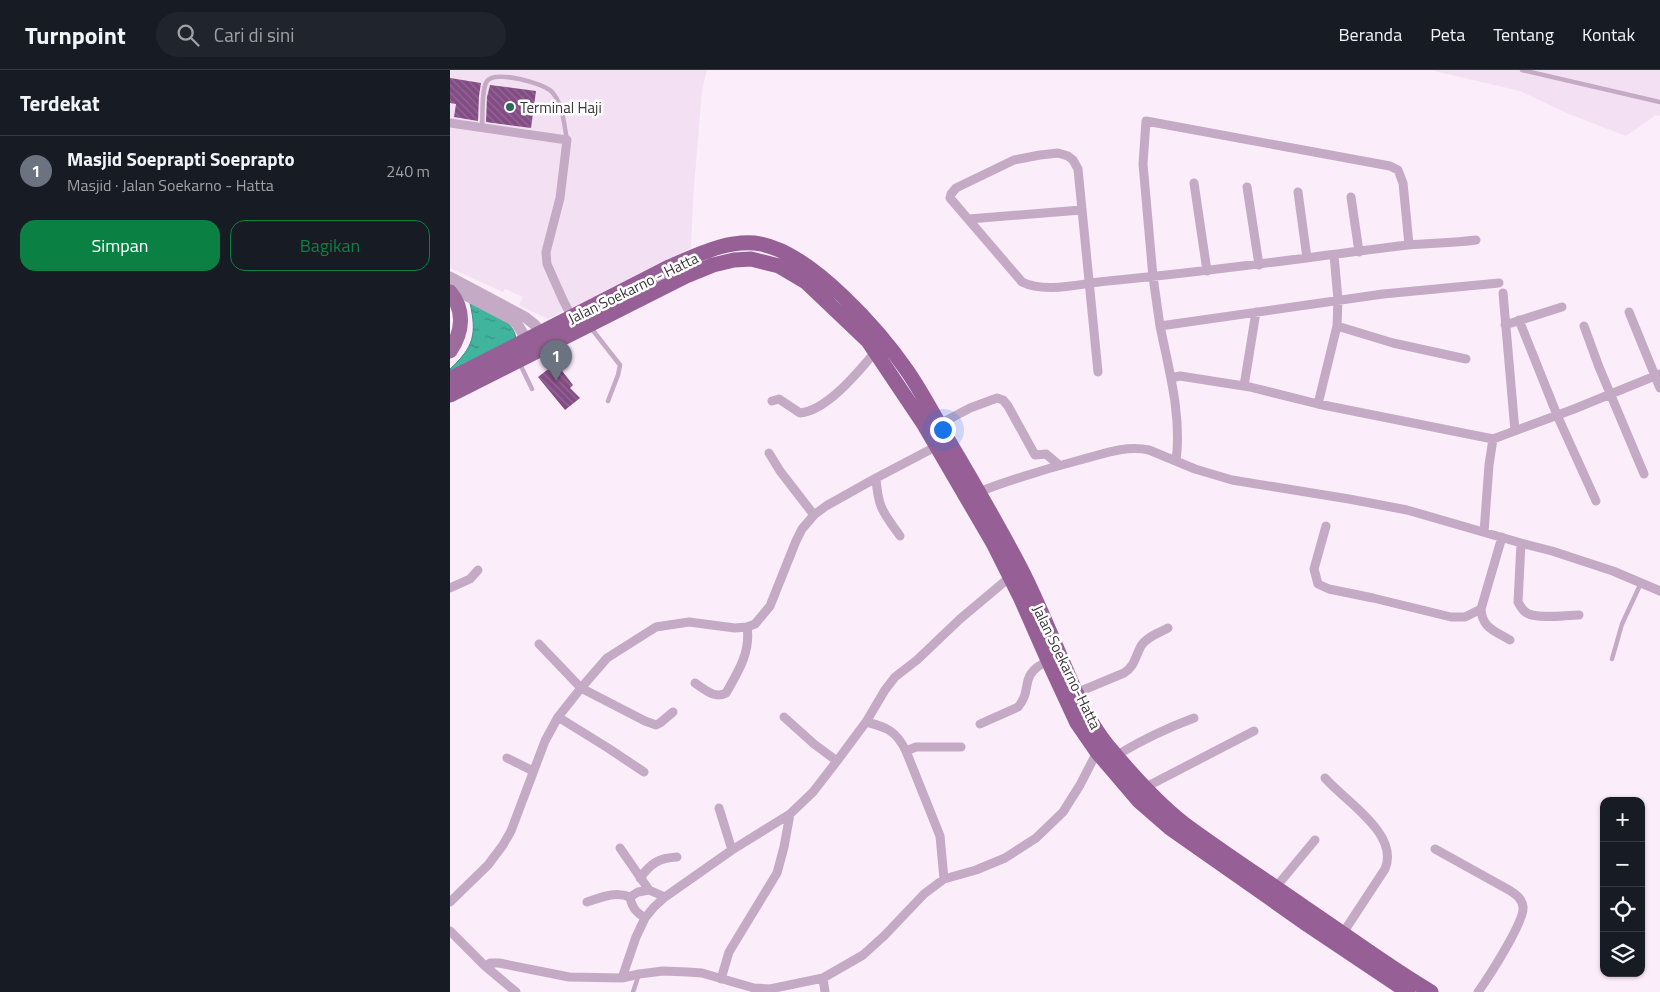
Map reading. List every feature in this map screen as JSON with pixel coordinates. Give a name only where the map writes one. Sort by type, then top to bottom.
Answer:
[{"type":"highway","name":"Jalan Soekarno - Hatta","points":[[450,395],[549,345],[670,267],[705,252],[728,245],[766,245],[796,258],[811,269],[846,300],[875,331],[908,372],[933,428]]},
{"type":"highway","name":"Jalan Soekarno - Hatta","points":[[450,378],[540,332],[580,324],[713,265],[734,260],[751,259],[779,266],[806,282],[862,334],[933,428],[942,443]]},
{"type":"highway","name":"Jalan Soekarno-Hatta","points":[[942,443],[972,494],[1021,569],[1076,693],[1099,734],[1117,755],[1181,821],[1343,933],[1378,965],[1431,992]]},
{"type":"highway","points":[[972,494],[1022,599],[1077,723],[1097,752],[1139,801],[1170,828],[1378,965],[1408,992]]},
{"type":"main road","points":[[450,292],[458,304],[461,318],[458,336],[450,351]]},
{"type":"street","points":[[1176,460],[1177,424],[1153,277],[1143,164],[1146,121],[1390,166],[1398,170],[1403,183],[1409,245]]},
{"type":"street","points":[[450,123],[566,140],[560,198],[546,252],[547,264],[563,300],[580,324]]},
{"type":"street","points":[[1098,372],[1089,283],[1081,210],[1078,169],[1072,160],[1068,156],[1058,154],[1014,160],[956,188],[950,194],[950,198],[1022,282],[1032,287],[1049,288],[1089,283],[1153,277],[1409,245],[1476,240]]},
{"type":"street","points":[[1194,183],[1207,271]]},
{"type":"street","points":[[1247,187],[1259,265]]},
{"type":"street","points":[[1298,192],[1307,258]]},
{"type":"street","points":[[1351,197],[1359,252]]},
{"type":"street","points":[[969,219],[1081,210]]},
{"type":"street","points":[[1318,404],[1337,326],[1338,300],[1334,255]]},
{"type":"street","points":[[450,277],[531,320],[549,345]]},
{"type":"street","points":[[1160,326],[1338,300],[1499,282]]},
{"type":"street","points":[[450,286],[511,319],[517,324],[535,352]]},
{"type":"street","points":[[1503,293],[1515,431]]},
{"type":"street","points":[[1505,325],[1562,307]]},
{"type":"street","points":[[1244,386],[1256,312]]},
{"type":"street","points":[[1629,312],[1657,375],[1660,388]]},
{"type":"street","points":[[1519,320],[1596,501]]},
{"type":"street","points":[[1337,326],[1393,343],[1466,359]]},
{"type":"street","points":[[1584,326],[1644,474]]},
{"type":"street","points":[[772,401],[779,399],[784,401],[800,413],[815,409],[843,387],[876,351]]},
{"type":"street","points":[[1171,378],[1180,376],[1244,386],[1318,404],[1493,439],[1657,375]]},
{"type":"street","points":[[933,428],[970,408],[997,398],[1003,400],[1008,406],[1035,454],[1046,454],[1059,465]]},
{"type":"street","points":[[1484,532],[1493,439]]},
{"type":"street","points":[[450,902],[488,865],[503,845],[511,831],[533,771],[558,717],[608,658],[656,627],[689,622],[735,628],[755,624],[770,606],[796,541],[802,529],[814,515],[876,478],[942,443]]},
{"type":"street","points":[[972,494],[1059,465],[1111,451],[1131,448],[1149,450],[1214,476],[1407,510],[1502,538],[1552,550],[1641,583],[1660,592]]},
{"type":"street","points":[[769,453],[780,471],[814,515]]},
{"type":"street","points":[[876,478],[877,497],[881,509],[900,536]]},
{"type":"street","points":[[1326,526],[1314,570],[1318,584],[1329,590],[1373,598],[1451,617],[1465,617],[1481,609]]},
{"type":"street","points":[[1502,538],[1481,609],[1481,617],[1490,629],[1510,640]]},
{"type":"street","points":[[1521,543],[1518,602],[1522,610],[1529,614],[1543,616],[1579,614]]},
{"type":"street","points":[[450,588],[470,579],[478,570]]},
{"type":"street","points":[[622,978],[636,937],[645,918],[665,897],[732,850],[790,814],[813,792],[837,761],[866,722],[895,677],[917,660],[960,619],[1010,577]]},
{"type":"street","points":[[695,684],[711,694],[718,696],[726,693],[747,652],[749,637],[747,627]]},
{"type":"street","points":[[1076,693],[1130,669],[1135,662],[1141,645],[1152,636],[1168,628]]},
{"type":"street","points":[[539,644],[581,688],[656,725],[673,712]]},
{"type":"street","points":[[980,724],[1018,707],[1022,702],[1028,676],[1039,665],[1048,661]]},
{"type":"street","points":[[558,717],[644,772]]},
{"type":"street","points":[[784,717],[814,744],[837,761]]},
{"type":"street","points":[[1117,755],[1173,725],[1194,718]]},
{"type":"street","points":[[866,722],[889,729],[900,739],[906,751],[940,836],[944,879]]},
{"type":"street","points":[[1146,787],[1254,731]]},
{"type":"street","points":[[906,751],[916,746],[961,747]]},
{"type":"street","points":[[485,966],[490,963],[499,963],[569,977],[622,978],[663,971],[702,973],[753,990],[770,989],[823,978],[863,955],[885,936],[924,894],[944,879],[976,870],[1006,858],[1036,838],[1063,812],[1097,752]]},
{"type":"street","points":[[507,758],[533,771]]},
{"type":"street","points":[[1325,778],[1345,799],[1366,816],[1382,835],[1388,853],[1388,862],[1385,870],[1343,933]]},
{"type":"street","points":[[719,808],[732,850]]},
{"type":"street","points":[[721,979],[729,952],[777,872],[790,814]]},
{"type":"street","points":[[1276,887],[1315,840]]},
{"type":"street","points":[[620,848],[648,890]]},
{"type":"street","points":[[1435,848],[1519,896],[1524,905],[1513,935],[1491,974],[1478,992]]},
{"type":"street","points":[[640,878],[648,867],[657,861],[677,857]]},
{"type":"street","points":[[630,897],[638,892],[648,890],[665,897]]},
{"type":"street","points":[[587,902],[612,894],[630,897]]},
{"type":"street","points":[[630,897],[636,912],[645,918]]},
{"type":"street","points":[[450,931],[485,966],[516,992]]},
{"type":"street","points":[[823,978],[825,992]]},
{"type":"lane","points":[[1522,70],[1660,102]]},
{"type":"lane","points":[[482,128],[487,81],[491,77],[500,76],[530,81],[545,86],[552,91],[557,98],[563,117],[566,140]]},
{"type":"lane","points":[[580,324],[620,365],[608,401]]},
{"type":"lane","points":[[518,360],[532,389]]},
{"type":"lane","points":[[1612,659],[1622,624],[1641,583]]},
{"type":"lane","points":[[634,992],[639,974]]},
{"type":"shaded area","points":[[450,70],[707,70],[702,90],[691,248],[574,310],[571,307],[548,319],[519,305],[523,297],[505,289],[503,292],[450,268]]},
{"type":"shaded area","points":[[1430,70],[1660,70],[1660,116],[1656,115],[1626,136],[1569,114],[1520,91]]},
{"type":"water","points":[[470,303],[504,320],[514,331],[516,338],[450,377],[450,369],[464,354],[472,339],[473,323]]},
{"type":"building","points":[[450,78],[481,83],[478,121],[454,117],[456,104],[450,103]]},
{"type":"building","name":"Terminal Haji","points":[[490,85],[536,91],[531,128],[486,122],[487,97]]},
{"type":"building","points":[[556,363],[573,385],[570,388],[580,398],[565,410],[538,377]]},
{"type":"place","name":"Terminal Haji","points":[[510,107]]},
{"type":"place","name":"Masjid Soeprapti Soeprapto","points":[[556,381]]}]
